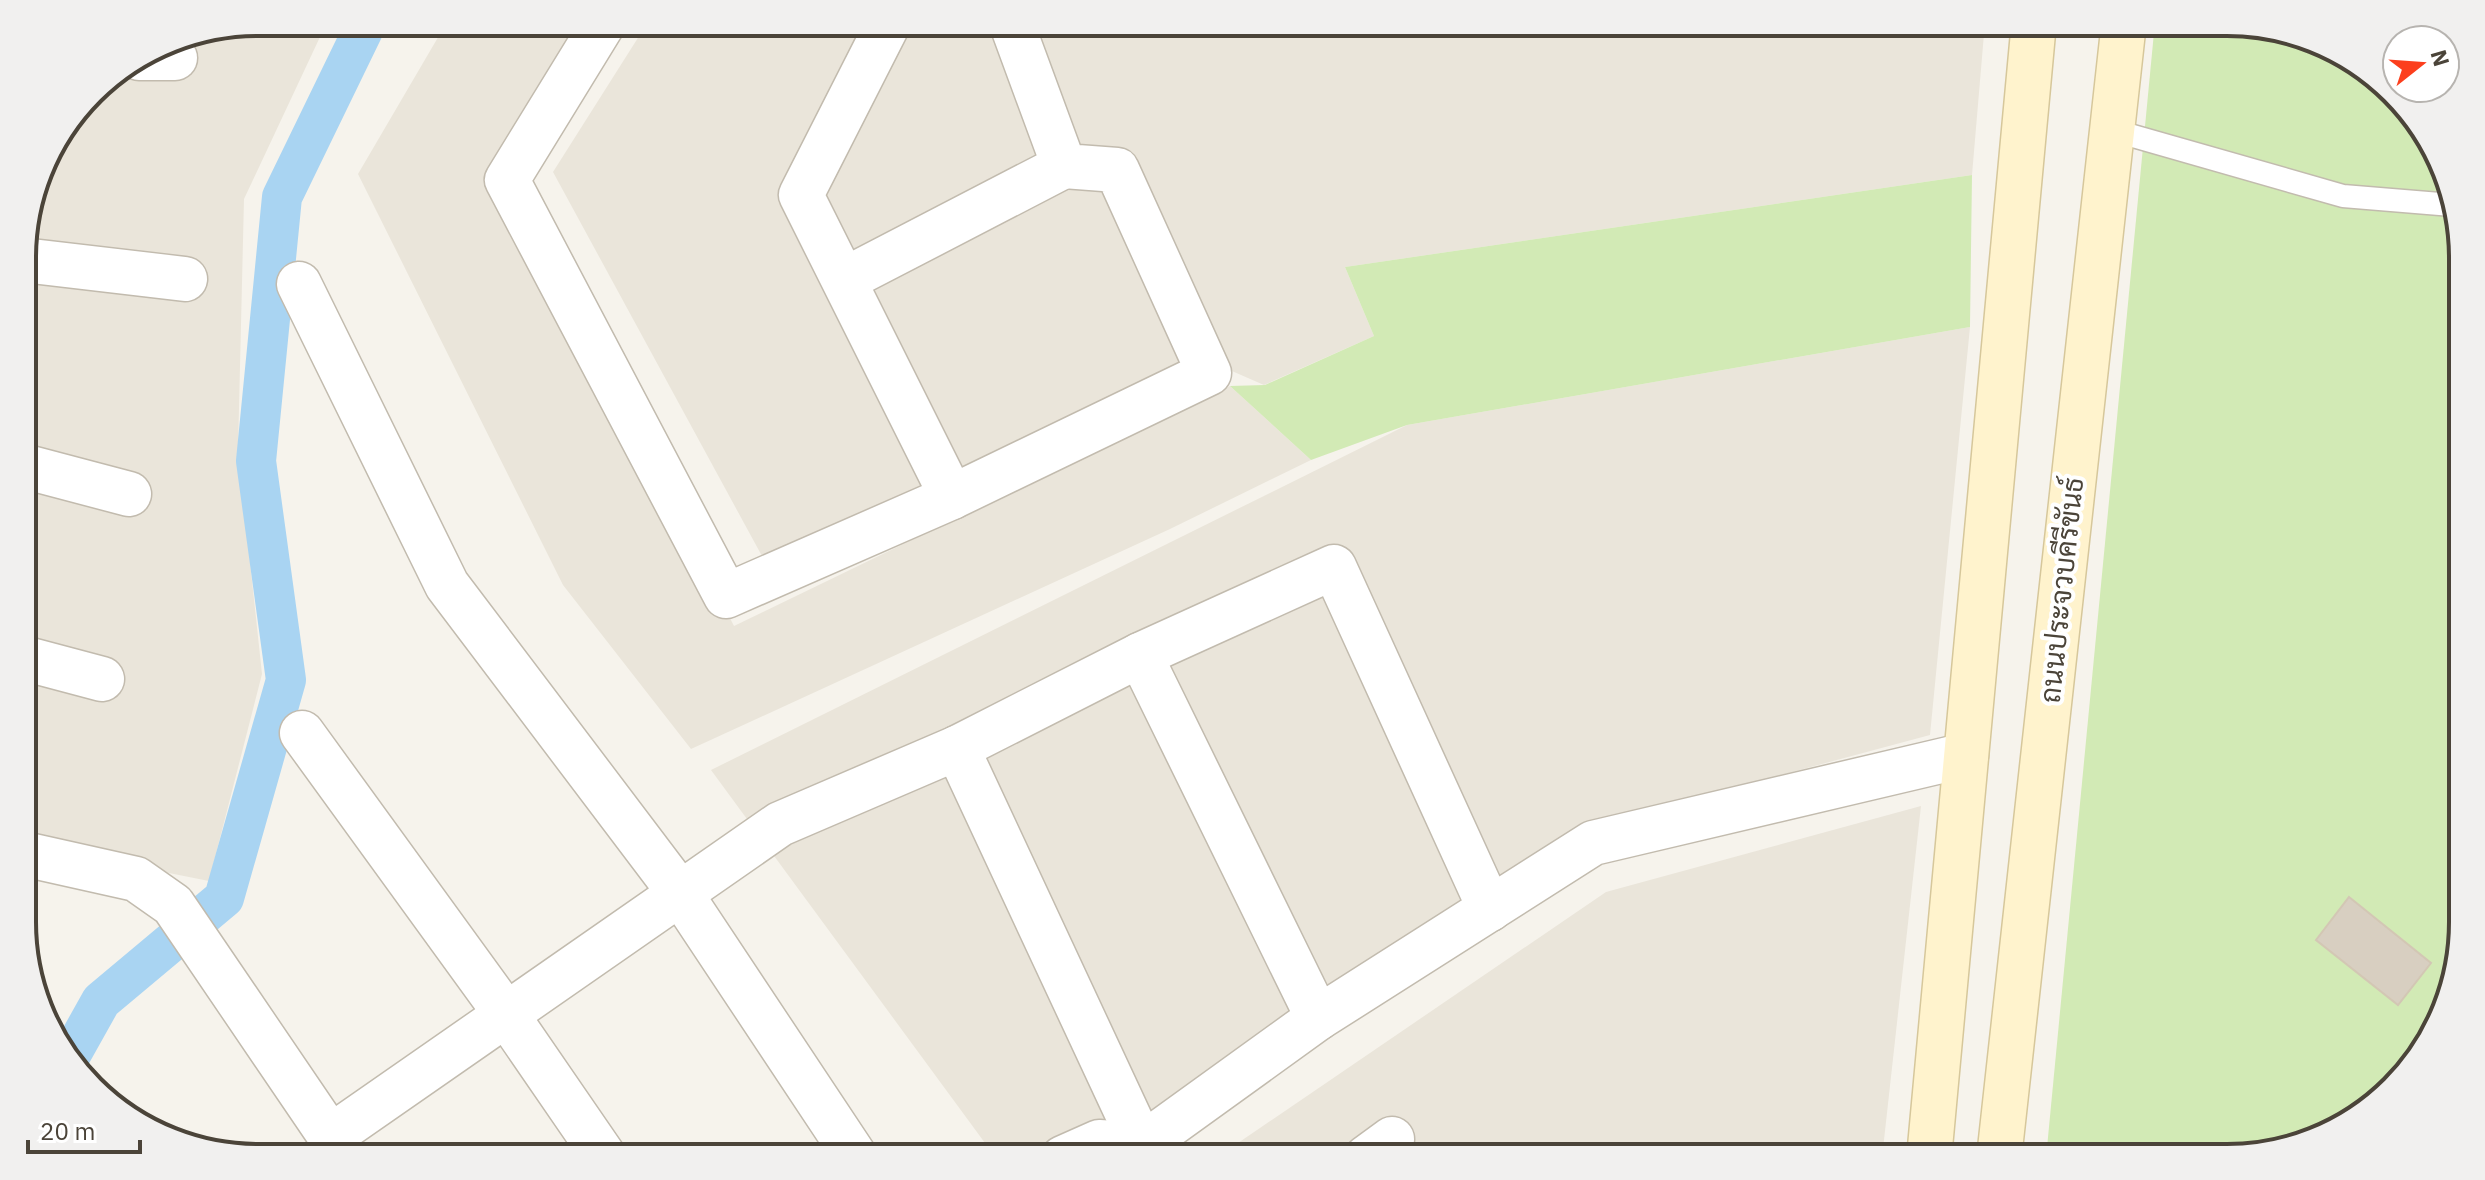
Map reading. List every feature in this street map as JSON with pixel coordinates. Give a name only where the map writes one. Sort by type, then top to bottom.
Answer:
[{"type":"main road","points":[[1930,1144],[2033,36]]},
{"type":"main road","name":"ถนนประจวบคีรีขันธ์","points":[[2001,1144],[2122,36]]},
{"type":"street","points":[[595,36],[507,180],[726,596],[952,497],[1209,373],[1117,170],[1064,166],[846,279]]},
{"type":"street","points":[[882,36],[801,195],[846,279],[952,497]]},
{"type":"street","points":[[1016,36],[1064,166]]},
{"type":"street","points":[[36,262],[185,279]]},
{"type":"street","points":[[299,284],[447,585],[680,893],[847,1144]]},
{"type":"street","points":[[36,469],[129,494]]},
{"type":"street","points":[[342,1144],[506,1014],[780,824],[957,748],[1140,655],[1334,567],[1490,909]]},
{"type":"street","points":[[1140,655],[1318,1018]]},
{"type":"street","points":[[36,661],[102,679]]},
{"type":"street","points":[[302,733],[506,1014],[595,1144]]},
{"type":"street","points":[[957,748],[1142,1144]]},
{"type":"street","points":[[1143,1144],[1318,1018],[1593,843],[1966,755]]},
{"type":"street","points":[[36,857],[136,879],[173,905],[334,1144]]},
{"type":"street","points":[[1094,1144],[1128,1144]]},
{"type":"lane","points":[[2112,130],[2343,196],[2442,204]]},
{"type":"shaded area","points":[[320,36],[244,199],[238,450],[262,674],[209,881],[36,846],[36,243],[40,214],[53,173],[73,134],[111,91],[134,73],[173,53],[214,40]]},
{"type":"shaded area","points":[[439,36],[595,36],[509,186],[734,626],[1230,386],[1311,460],[1170,529],[691,749],[563,585],[358,174]]},
{"type":"shaded area","points":[[639,36],[1984,36],[1972,175],[1345,267],[1374,336],[1264,385],[1202,358],[769,569],[553,172]]},
{"type":"shaded area","points":[[1970,327],[1930,735],[1587,827],[1150,1112],[1078,1144],[986,1144],[711,770],[1407,425]]},
{"type":"shaded area","points":[[1921,806],[1884,1144],[1237,1144],[1606,892]]},
{"type":"green space","points":[[2154,36],[2227,36],[2271,40],[2312,53],[2338,66],[2381,98],[2381,104],[2387,104],[2403,123],[2432,173],[2447,229],[2449,937],[2445,966],[2432,1007],[2419,1033],[2384,1079],[2362,1098],[2325,1121],[2271,1140],[2242,1144],[2047,1144]]},
{"type":"green space","points":[[1972,175],[1970,327],[1407,425],[1311,460],[1230,386],[1265,385],[1374,336],[1345,267]]},
{"type":"building","points":[[2349,897],[2431,963],[2398,1005],[2316,940]]},
{"type":"waterway","points":[[75,1047],[101,1001],[224,898],[286,680],[256,461],[282,197],[360,36]]}]
